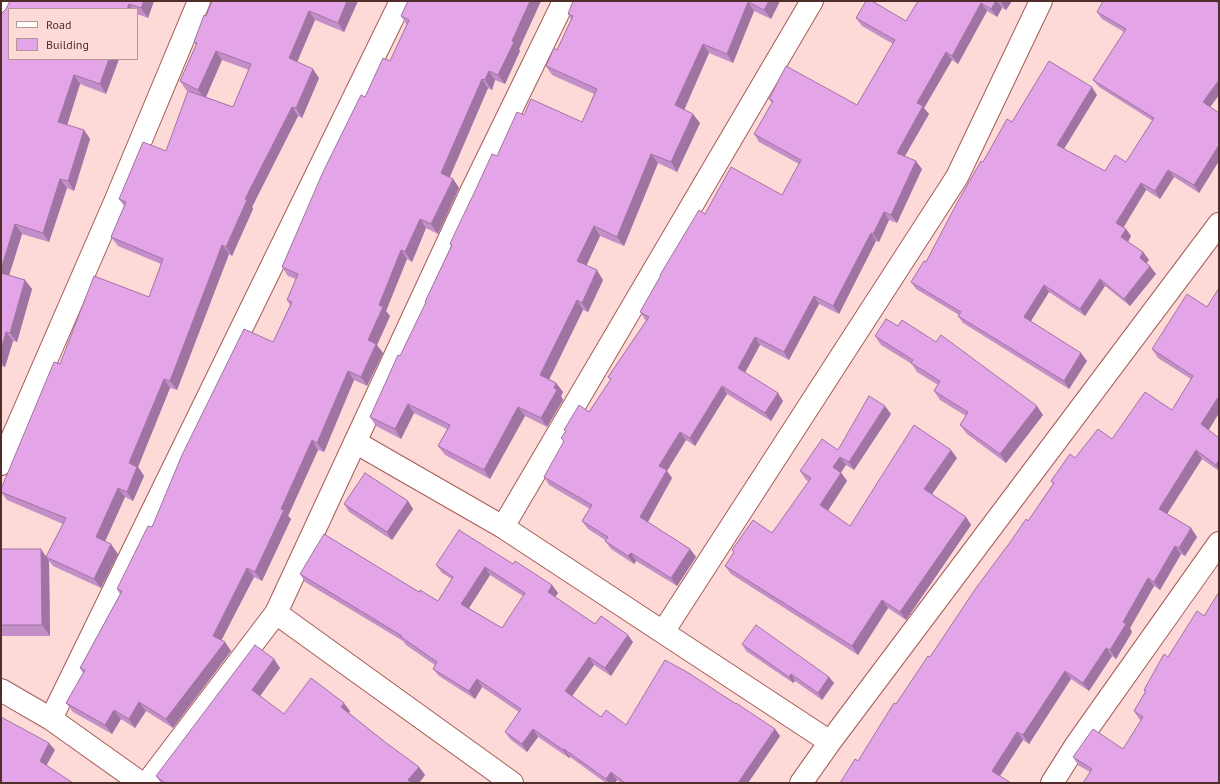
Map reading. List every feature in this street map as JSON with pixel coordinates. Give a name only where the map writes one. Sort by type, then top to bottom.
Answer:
[{"type":"street","points":[[1,13],[7,1]]},
{"type":"street","points":[[1,464],[115,202],[199,1]]},
{"type":"street","points":[[51,719],[401,1]]},
{"type":"street","points":[[147,783],[276,613],[471,192],[564,1]]},
{"type":"street","points":[[503,527],[812,1]]},
{"type":"street","points":[[663,632],[957,177],[1041,1]]},
{"type":"street","points":[[801,783],[830,742],[1219,224]]},
{"type":"street","points":[[355,442],[503,527],[830,742]]},
{"type":"street","points":[[1052,783],[1081,739],[1219,543]]},
{"type":"street","points":[[276,613],[512,783]]},
{"type":"street","points":[[1,690],[51,719],[141,783]]},
{"type":"building","points":[[10,1],[144,1],[141,8],[129,4],[127,8],[8,8],[8,60],[109,60],[100,84],[74,75],[58,122],[84,130],[68,181],[60,179],[43,233],[15,224],[1,269],[1,14],[6,9]]},
{"type":"building","points":[[212,1],[347,1],[338,23],[309,11],[289,58],[313,69],[296,108],[292,107],[245,199],[247,200],[226,247],[222,245],[170,381],[164,379],[129,463],[137,467],[127,492],[118,488],[96,537],[111,544],[94,579],[46,557],[66,518],[1,492],[1,489],[54,362],[60,364],[94,276],[149,297],[163,259],[111,237],[126,202],[119,199],[143,142],[166,151],[188,91],[233,107],[251,64],[216,51],[198,90],[180,81],[197,43],[194,42],[204,15],[206,16]]},
{"type":"building","points":[[408,1],[530,1],[512,41],[514,42],[498,75],[489,71],[485,80],[482,79],[441,173],[453,179],[431,224],[420,219],[405,252],[401,250],[379,305],[383,307],[368,340],[376,344],[361,377],[348,371],[317,443],[312,440],[281,509],[284,510],[255,572],[247,568],[213,636],[225,642],[166,719],[139,702],[129,719],[114,710],[105,725],[66,703],[85,670],[80,668],[122,591],[117,589],[148,526],[152,527],[182,455],[244,329],[273,342],[292,302],[287,300],[298,274],[282,267],[323,172],[361,95],[365,97],[383,58],[390,61],[409,20],[401,16]]},
{"type":"building","points":[[573,1],[769,1],[764,10],[748,2],[727,54],[703,44],[675,105],[693,114],[671,162],[651,154],[617,237],[594,226],[577,261],[597,270],[582,303],[577,300],[540,375],[556,383],[554,388],[557,390],[541,418],[518,407],[484,470],[438,446],[450,425],[408,404],[395,429],[370,417],[398,355],[400,356],[426,302],[452,245],[450,244],[454,235],[492,154],[497,156],[517,112],[524,115],[531,99],[582,122],[597,89],[546,66],[554,48],[557,50],[573,16],[568,14]]},
{"type":"building","points":[[866,1],[872,1],[906,21],[918,1],[996,1],[991,9],[981,3],[952,56],[946,52],[917,103],[923,106],[897,153],[916,161],[891,215],[884,212],[873,234],[871,233],[833,306],[814,296],[784,352],[755,337],[738,368],[778,393],[765,413],[722,386],[690,438],[680,432],[659,466],[667,470],[640,517],[690,549],[671,578],[631,553],[628,556],[605,541],[608,537],[582,521],[592,505],[544,477],[564,441],[561,438],[566,431],[564,430],[579,405],[589,412],[611,379],[608,377],[649,317],[640,312],[660,275],[699,210],[705,214],[731,167],[782,195],[801,160],[754,134],[773,101],[769,99],[786,66],[857,105],[895,40],[856,18]]},
{"type":"building","points":[[1103,1],[1215,1],[1219,4],[1219,80],[1203,102],[1219,113],[1219,145],[1194,185],[1168,170],[1155,191],[1141,183],[1116,223],[1126,229],[1121,237],[1143,252],[1140,258],[1150,266],[1124,299],[1100,279],[1080,309],[1044,285],[1024,317],[1081,353],[1064,381],[958,316],[961,312],[911,282],[924,261],[926,262],[957,203],[981,161],[983,162],[1007,119],[1012,122],[1049,61],[1092,87],[1057,145],[1105,171],[1115,155],[1126,162],[1154,118],[1093,80],[1126,29],[1097,12]]},
{"type":"building","points":[[1,273],[25,280],[10,333],[6,332],[1,350]]},
{"type":"building","points":[[1219,288],[1219,396],[1201,424],[1219,438],[1219,460],[1216,465],[1196,450],[1159,509],[1191,528],[1179,548],[1175,546],[1154,582],[1148,578],[1123,622],[1126,624],[1110,650],[1106,648],[1083,683],[1065,671],[1023,735],[1017,732],[992,771],[1011,783],[840,783],[855,759],[858,761],[894,703],[896,704],[928,656],[930,657],[976,588],[1026,519],[1028,521],[1054,483],[1051,481],[1070,454],[1075,458],[1098,429],[1112,439],[1145,392],[1172,410],[1193,376],[1152,349],[1187,294],[1207,307]]},
{"type":"building","points":[[886,319],[898,326],[902,320],[936,342],[941,335],[1037,406],[1000,454],[960,425],[968,412],[934,391],[940,381],[911,363],[913,360],[875,336]]},
{"type":"building","points":[[869,396],[885,406],[849,462],[840,457],[833,467],[841,473],[820,505],[850,526],[914,425],[951,450],[924,489],[966,517],[900,612],[882,600],[852,646],[725,566],[734,552],[732,550],[753,520],[772,533],[811,478],[800,471],[822,439],[838,450]]},
{"type":"building","points":[[365,473],[408,501],[387,532],[344,504]]},
{"type":"building","points":[[459,530],[513,564],[515,561],[552,585],[548,592],[595,624],[601,616],[628,635],[605,668],[589,657],[565,691],[601,717],[606,710],[626,725],[665,660],[687,672],[775,729],[738,783],[625,783],[611,772],[606,779],[533,729],[522,744],[505,732],[521,709],[477,679],[469,691],[433,669],[437,662],[401,637],[402,636],[300,574],[324,534],[419,592],[420,590],[438,601],[453,577],[436,565]],"holes":[[[485,567],[525,593],[502,628],[461,604]]]},
{"type":"building","points":[[1,549],[41,549],[42,625],[1,625]]},
{"type":"building","points":[[1219,592],[1219,783],[1083,783],[1092,769],[1073,757],[1093,729],[1123,749],[1143,717],[1134,711],[1146,691],[1144,690],[1164,654],[1168,657],[1197,611],[1204,616]]},
{"type":"building","points":[[756,625],[829,677],[818,693],[791,674],[789,677],[742,644]]},
{"type":"building","points":[[255,645],[274,659],[252,690],[284,714],[311,678],[344,703],[341,707],[419,767],[408,780],[412,783],[165,783],[156,776]]},
{"type":"building","points":[[1,717],[49,743],[40,761],[73,783],[1,783]]}]
